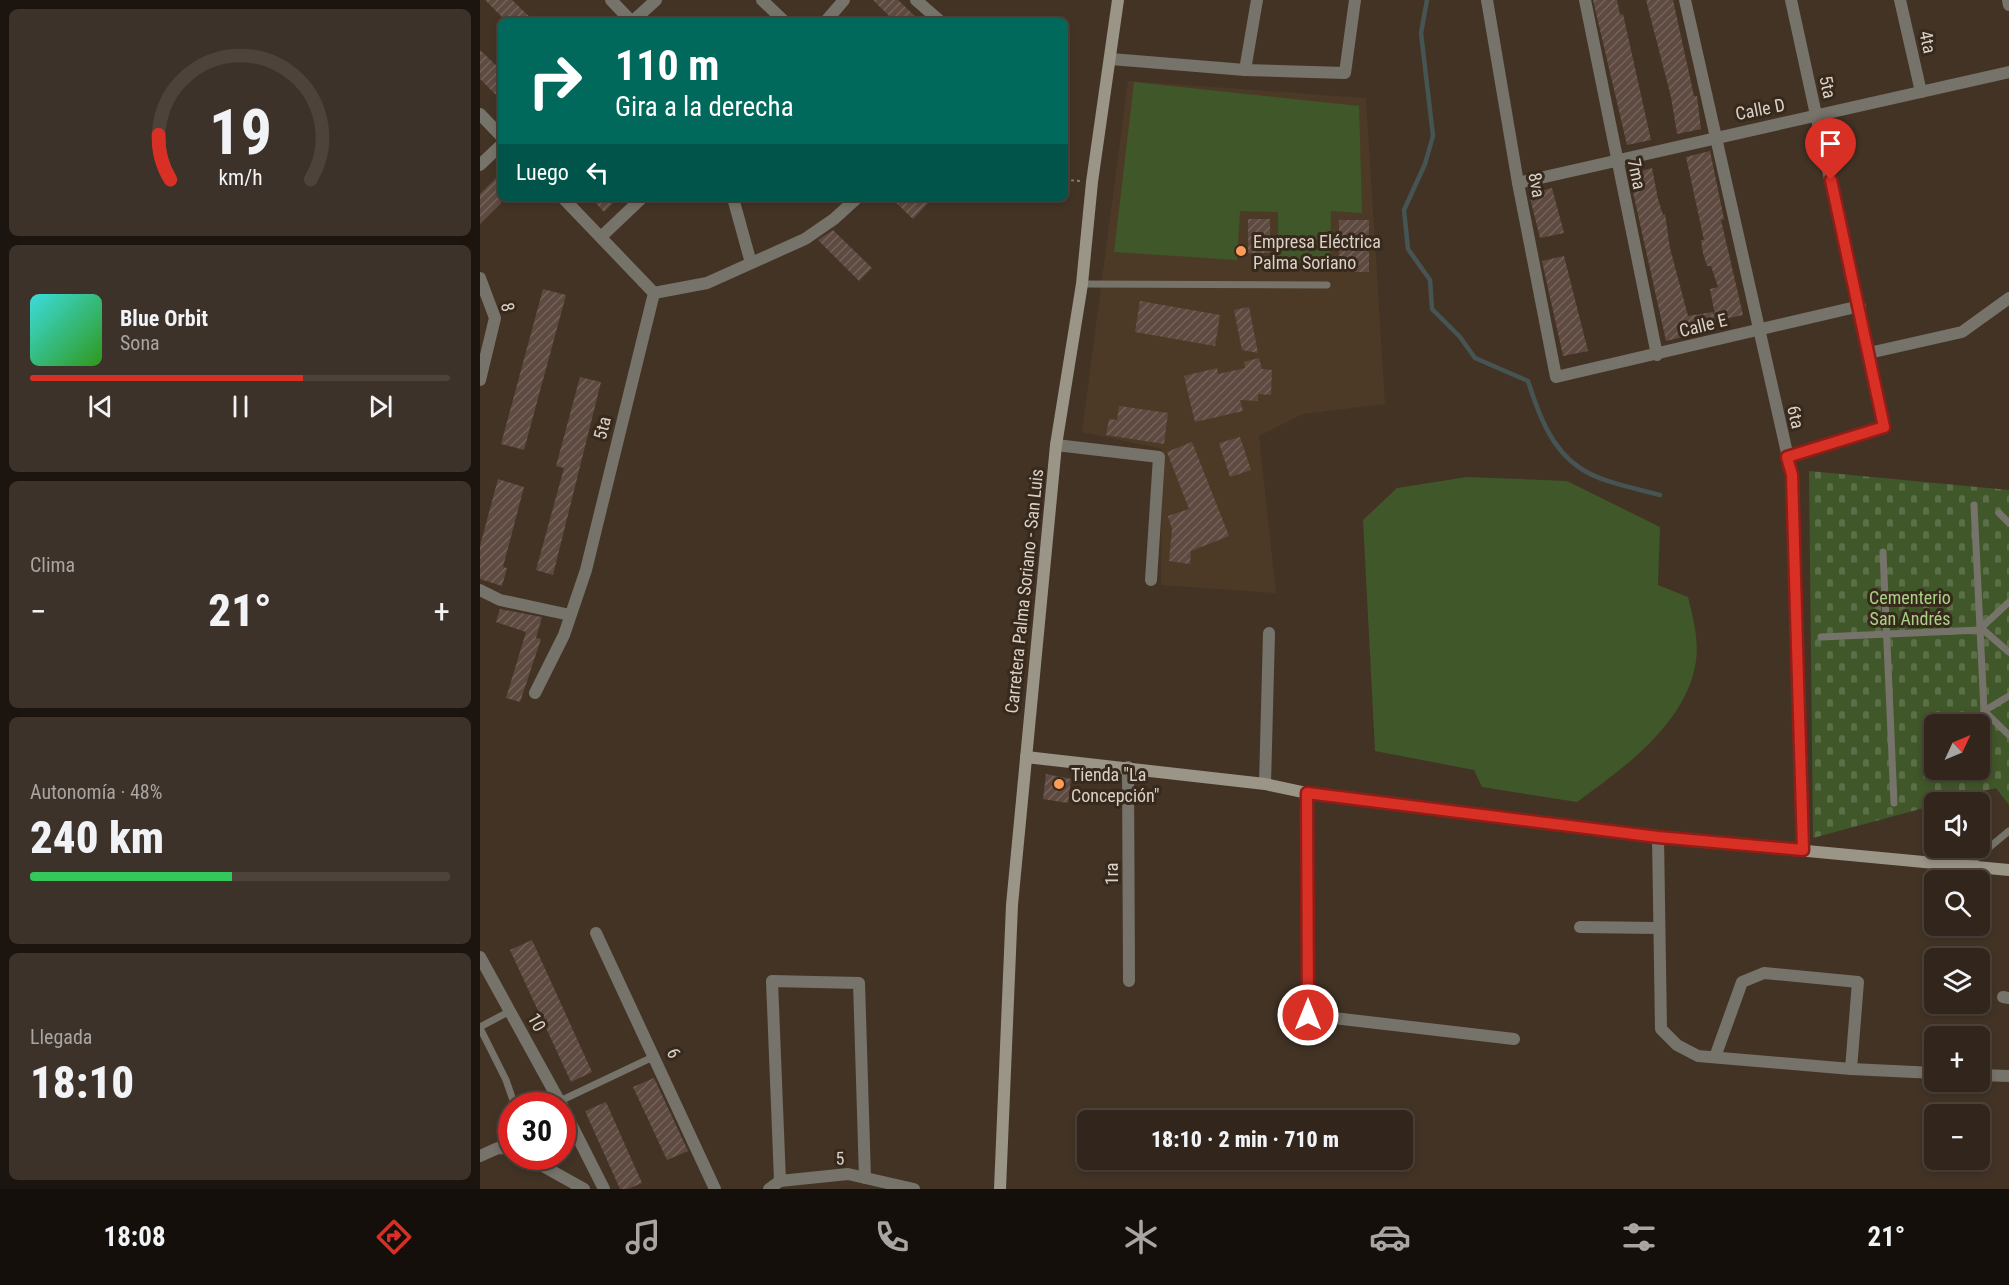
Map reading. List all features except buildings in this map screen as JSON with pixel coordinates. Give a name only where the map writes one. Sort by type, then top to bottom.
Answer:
[{"type":"main road","name":"Carretera Palma Soriano - San Luis","points":[[1000,1189],[1012,905],[1056,445],[1082,284],[1092,182],[1118,0]]},
{"type":"main road","points":[[1026,757],[1265,784],[1307,793],[1658,837],[2009,870]]},
{"type":"street","points":[[611,0],[629,18]]},
{"type":"street","points":[[635,18],[656,0]]},
{"type":"street","points":[[762,0],[781,18]]},
{"type":"street","points":[[829,18],[844,0]]},
{"type":"street","points":[[916,0],[937,18]]},
{"type":"street","points":[[1245,70],[1257,0]]},
{"type":"street","points":[[1111,59],[1245,70],[1345,73],[1355,0]]},
{"type":"street","name":"8va","points":[[1487,0],[1518,183],[1556,377]]},
{"type":"street","name":"7ma","points":[[1585,0],[1657,355]]},
{"type":"street","name":"6ta","points":[[1685,0],[1757,330],[1792,475],[1803,850]]},
{"type":"street","name":"5ta","points":[[1787,457],[1884,427],[1860,306],[1791,0]]},
{"type":"street","name":"4ta","points":[[1900,0],[1920,92]]},
{"type":"street","points":[[2008,0],[2009,5]]},
{"type":"street","name":"Calle D","points":[[1518,183],[2009,72]]},
{"type":"street","points":[[480,114],[498,133]]},
{"type":"street","points":[[480,165],[498,148]]},
{"type":"street","points":[[566,201],[654,293],[707,283],[805,239],[834,219],[854,201]]},
{"type":"street","points":[[602,236],[639,201]]},
{"type":"street","points":[[733,201],[751,263]]},
{"type":"street","name":"8","points":[[480,278],[495,318],[480,380]]},
{"type":"street","name":"5ta","points":[[535,693],[564,635],[586,570],[654,293]]},
{"type":"street","points":[[1869,353],[1962,332],[2009,298]]},
{"type":"street","name":"Calle E","points":[[1556,377],[1860,306]]},
{"type":"street","points":[[1056,445],[1159,457],[1151,580]]},
{"type":"street","points":[[480,590],[500,600],[570,615]]},
{"type":"street","points":[[1265,784],[1269,633]]},
{"type":"street","name":"1ra","points":[[1128,767],[1129,981]]},
{"type":"street","points":[[1307,793],[1308,1015],[1514,1039]]},
{"type":"street","points":[[1658,837],[1661,1029],[1677,1046],[1698,1056],[1851,1069],[1924,1072]]},
{"type":"street","points":[[1580,927],[1658,928]]},
{"type":"street","name":"6","points":[[596,933],[655,1055],[715,1189]]},
{"type":"street","name":"10","points":[[480,957],[555,1092]]},
{"type":"street","points":[[1715,1057],[1742,982],[1764,973],[1858,982],[1851,1069]]},
{"type":"street","points":[[769,1189],[780,1181],[772,981],[859,983],[865,1178]]},
{"type":"street","points":[[1990,1075],[2009,1076]]},
{"type":"street","name":"10","points":[[576,1132],[604,1189]]},
{"type":"street","points":[[480,1156],[498,1149]]},
{"type":"street","points":[[552,1170],[585,1189]]},
{"type":"street","name":"5","points":[[780,1181],[848,1174],[914,1189]]},
{"type":"lane","points":[[1082,284],[1326,285]]},
{"type":"lane","points":[[1974,505],[1984,711],[2009,735]]},
{"type":"lane","points":[[1999,513],[2009,524]]},
{"type":"lane","points":[[1884,552],[1894,803]]},
{"type":"lane","points":[[2009,602],[1981,627],[2009,652]]},
{"type":"lane","points":[[1821,637],[1980,630]]},
{"type":"lane","points":[[1984,711],[2009,696]]},
{"type":"lane","points":[[1967,866],[2009,831]]},
{"type":"lane","points":[[510,1011],[480,1027],[510,1092]]},
{"type":"lane","points":[[576,1097],[655,1055]]},
{"type":"shaded area","name":"Empresa Eléctrica Palma Soriano","points":[[1128,81],[1366,98],[1385,404],[1303,414],[1259,436],[1276,593],[1161,585],[1162,449],[1082,432]]},
{"type":"green space","points":[[1134,82],[1359,106],[1362,213],[1331,211],[1330,269],[1278,266],[1278,212],[1240,211],[1237,260],[1114,252]]},
{"type":"green space","name":"Cementerio San Andrés","points":[[1809,471],[2009,490],[2009,805],[1996,788],[1979,792],[1924,792],[1924,808],[1813,838]]},
{"type":"green space","points":[[1467,477],[1567,481],[1660,527],[1658,585],[1688,597],[1695,629],[1697,653],[1690,683],[1680,704],[1651,742],[1633,759],[1577,802],[1482,787],[1474,770],[1375,751],[1363,520],[1397,488]]},
{"type":"waterway","points":[[1427,0],[1421,33],[1433,136],[1425,164],[1404,210],[1408,249],[1430,280],[1432,309],[1460,337],[1475,358],[1528,381],[1536,405],[1553,441],[1570,460],[1598,478],[1660,495]]},
{"type":"place","name":"Empresa Eléctrica Palma Soriano","points":[[1241,251]]},
{"type":"place","name":"Tienda \"La Concepción\"","points":[[1059,784]]},
{"type":"route","points":[[1308,1015],[1307,793],[1658,837],[1803,850],[1792,475],[1787,457],[1884,427],[1860,306],[1831,180]]}]
